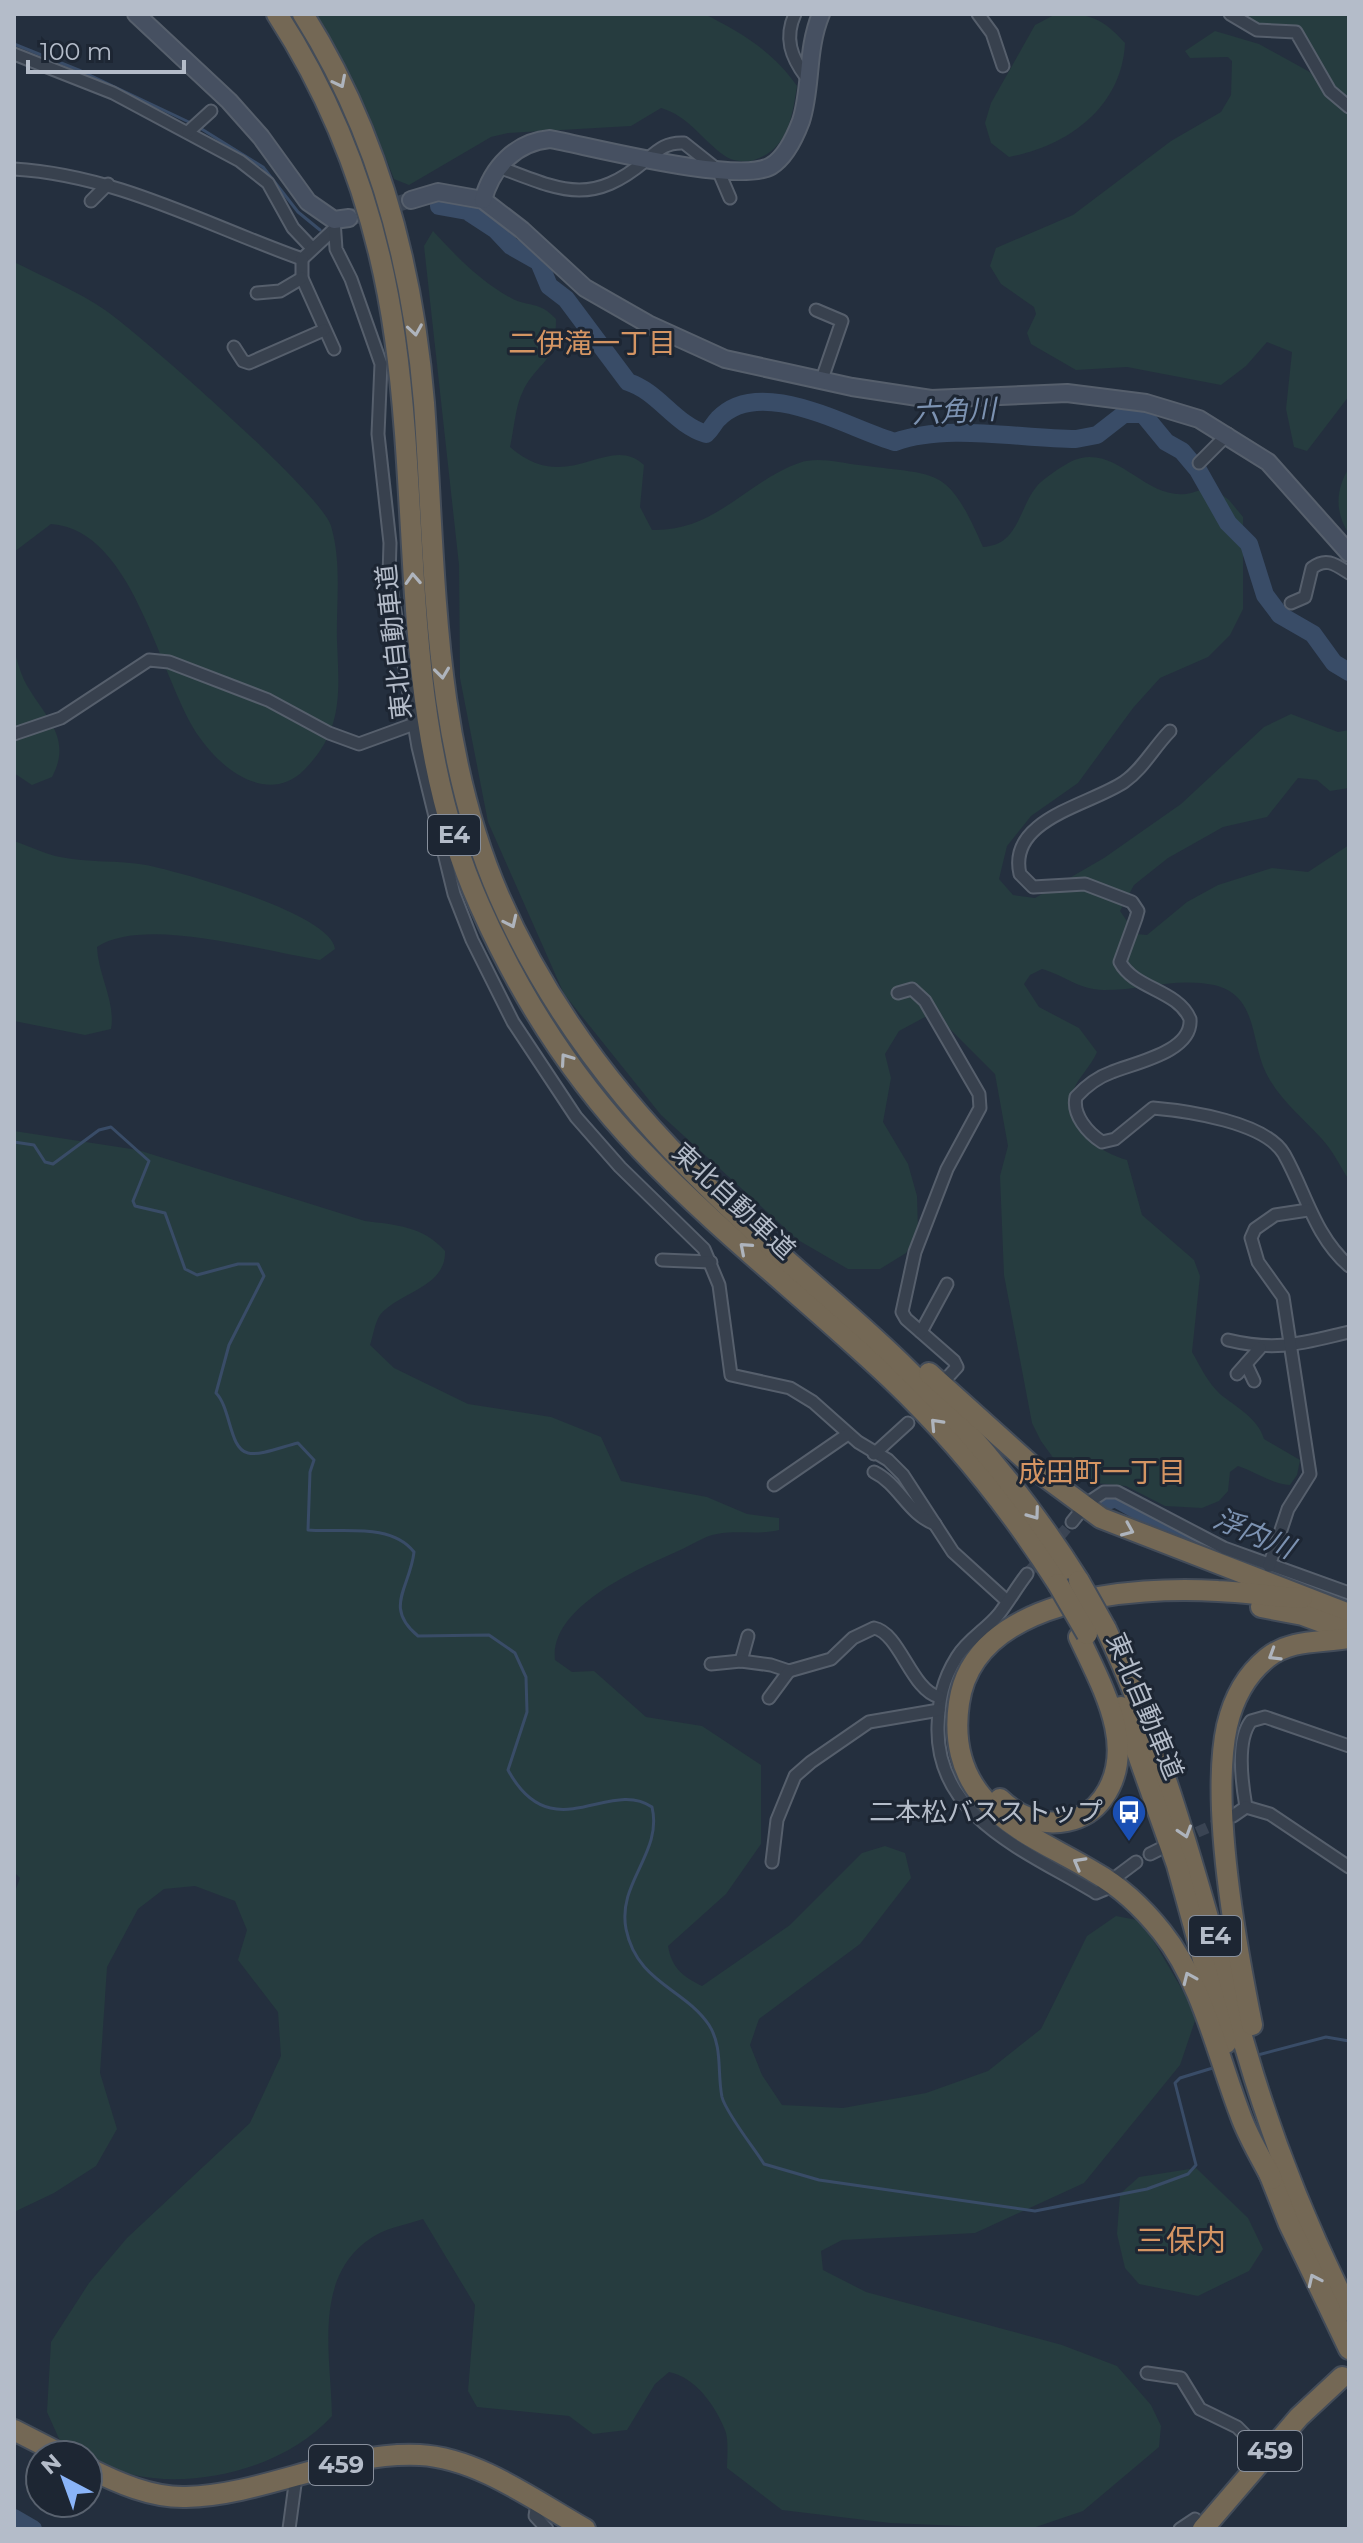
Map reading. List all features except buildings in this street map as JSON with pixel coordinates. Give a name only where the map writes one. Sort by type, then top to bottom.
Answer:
[{"type":"highway","name":"東北自動車道","points":[[277,14],[328,105],[373,227],[397,357],[418,650],[432,749],[457,846],[501,953],[550,1036],[639,1148],[708,1215],[890,1378],[962,1453],[1017,1522],[1054,1586],[1134,1688],[1193,1857],[1246,2051],[1287,2172],[1349,2311]]},
{"type":"highway","name":"東北自動車道","points":[[303,14],[364,132],[394,220],[406,273],[423,400],[445,693],[452,743],[478,840],[520,943],[569,1027],[638,1116],[723,1202],[940,1401],[1011,1483],[1079,1581],[1091,1633],[1149,1780],[1177,1865],[1229,2054],[1272,2179],[1295,2238],[1349,2349]]},
{"type":"highway","points":[[723,1202],[913,1359],[1079,1504],[1128,1531],[1349,1614]]},
{"type":"highway","points":[[1272,2179],[1242,2119],[1194,1990],[1172,1945],[1142,1908],[1114,1884],[1011,1824],[984,1800],[962,1760],[956,1728],[960,1695],[972,1665],[995,1638],[1026,1617],[1065,1606],[1158,1591],[1219,1591],[1302,1598]]},
{"type":"highway","points":[[1091,1633],[1116,1728],[1116,1770],[1108,1792],[1087,1814],[1057,1823],[1043,1822],[1016,1812],[993,1792],[975,1766],[967,1732],[973,1692],[988,1661],[1022,1632],[1057,1619],[1123,1605],[1202,1601],[1277,1609],[1349,1635]]},
{"type":"highway","points":[[1318,2247],[1264,2071],[1243,1980],[1228,1858],[1224,1752],[1234,1703],[1243,1684],[1268,1657],[1299,1643],[1349,1635]]},
{"type":"highway","name":"459","points":[[1199,2524],[1318,2397],[1342,2377]]},
{"type":"highway","name":"459","points":[[104,2475],[136,2489],[185,2497],[296,2477],[364,2459],[420,2455],[468,2466],[585,2529]]},
{"type":"street","points":[[136,14],[229,101],[261,137],[308,202],[338,223],[381,364],[378,434],[390,543],[389,576],[414,724],[441,848],[472,940],[513,1022],[576,1117],[652,1199],[695,1238],[711,1262],[722,1305],[731,1375],[790,1388],[813,1402],[848,1434],[898,1469],[953,1552],[1007,1601]]},
{"type":"street","points":[[795,14],[788,31],[789,43],[806,77]]},
{"type":"street","points":[[483,200],[499,167],[519,147],[550,139],[718,170],[755,172],[771,166],[784,156],[802,119],[814,32],[821,14]]},
{"type":"street","points":[[978,14],[992,33],[1003,66]]},
{"type":"street","points":[[1230,14],[1257,30],[1296,32],[1330,91],[1349,107]]},
{"type":"street","points":[[14,54],[193,127],[260,175],[293,228],[312,248]]},
{"type":"street","points":[[193,127],[211,111]]},
{"type":"street","points":[[499,167],[555,188],[581,192],[624,179],[650,157]]},
{"type":"street","points":[[14,169],[66,173],[108,184],[302,259]]},
{"type":"street","points":[[718,170],[730,198]]},
{"type":"street","points":[[91,201],[108,184]]},
{"type":"street","points":[[411,200],[438,192],[483,200],[522,230],[585,288],[648,324],[725,359],[931,399],[1067,393],[1146,403],[1199,419],[1228,434],[1268,462],[1349,553]]},
{"type":"street","points":[[334,349],[302,278],[302,259],[338,223]]},
{"type":"street","points":[[257,293],[280,291],[302,278]]},
{"type":"street","points":[[816,310],[842,321],[822,379]]},
{"type":"street","points":[[234,347],[243,361],[249,363],[324,330]]},
{"type":"street","points":[[1199,463],[1228,434]]},
{"type":"street","points":[[1291,603],[1305,597],[1312,568],[1320,562],[1332,562],[1349,573]]},
{"type":"street","points":[[14,734],[61,718],[149,660],[169,662],[268,700],[329,733],[359,744],[414,724]]},
{"type":"street","points":[[1170,731],[1126,781],[1042,824],[1028,837],[1018,857],[1020,874],[1033,887],[1074,882],[1132,902],[1138,911],[1120,962],[1128,972],[1181,1006],[1190,1019],[1187,1033],[1172,1047],[1094,1081],[1076,1097],[1075,1105],[1087,1129],[1102,1142],[1115,1139],[1153,1108],[1262,1132],[1283,1154],[1308,1210],[1337,1255],[1349,1266]]},
{"type":"street","points":[[898,993],[912,989],[925,1001],[979,1094],[980,1108],[947,1169],[915,1252],[902,1312],[954,1361],[957,1367],[946,1379]]},
{"type":"street","points":[[1269,1566],[1288,1509],[1310,1474],[1283,1297],[1258,1262],[1251,1238],[1255,1229],[1275,1215],[1308,1210]]},
{"type":"street","points":[[1337,1255],[1349,1245]]},
{"type":"street","points":[[662,1260],[711,1262]]},
{"type":"street","points":[[921,1332],[947,1284]]},
{"type":"street","points":[[1228,1340],[1260,1348],[1291,1345],[1349,1332]]},
{"type":"street","points":[[1237,1374],[1260,1348]]},
{"type":"street","points":[[1246,1364],[1254,1381]]},
{"type":"street","points":[[874,1454],[908,1423]]},
{"type":"street","points":[[774,1485],[848,1434]]},
{"type":"street","points":[[874,1472],[885,1478],[921,1519],[935,1524]]},
{"type":"street","points":[[1089,1502],[1104,1492],[1117,1492],[1224,1548],[1349,1593]]},
{"type":"street","points":[[1072,1522],[1080,1512]]},
{"type":"street","points":[[1027,1574],[999,1614],[963,1648],[946,1677],[939,1697],[941,1764],[948,1783],[966,1808],[985,1825],[1096,1893],[1108,1888]]},
{"type":"street","points":[[711,1664],[741,1661],[789,1671],[831,1659],[853,1638],[874,1628],[880,1629],[928,1691],[939,1697]]},
{"type":"street","points":[[741,1661],[748,1636]]},
{"type":"street","points":[[769,1698],[789,1671]]},
{"type":"street","points":[[772,1862],[777,1820],[795,1776],[869,1722],[939,1710]]},
{"type":"street","points":[[1246,1807],[1244,1736],[1251,1721],[1265,1717],[1349,1746]]},
{"type":"street","points":[[1233,1816],[1246,1807]]},
{"type":"street","points":[[1246,1807],[1270,1814],[1349,1867]]},
{"type":"street","points":[[1116,1877],[1136,1862]]},
{"type":"street","points":[[1147,2373],[1181,2378],[1200,2409],[1237,2427],[1266,2456]]},
{"type":"street","points":[[289,2529],[296,2477]]},
{"type":"street","points":[[537,2503],[535,2516],[547,2529]]},
{"type":"street","points":[[1180,2529],[1199,2524]]},
{"type":"green space","points":[[315,14],[704,14],[743,35],[778,63],[797,86],[793,110],[781,140],[765,155],[750,161],[728,158],[687,122],[661,108],[631,126],[508,133],[491,137],[409,185],[394,179],[367,110]]},
{"type":"green space","points":[[1056,14],[1087,16],[1102,22],[1125,43],[1122,66],[1103,104],[1088,120],[1052,144],[1009,157],[991,143],[985,123],[991,103],[1035,25]]},
{"type":"green space","points":[[1238,14],[1349,14],[1349,101],[1327,81],[1302,32],[1295,27],[1256,25]]},
{"type":"green space","points":[[1215,31],[1259,44],[1308,71],[1315,76],[1329,99],[1349,114],[1349,396],[1307,451],[1294,447],[1286,409],[1292,352],[1267,342],[1246,366],[1221,385],[1127,367],[1076,370],[1031,344],[1027,333],[1036,314],[1034,307],[1001,284],[990,266],[996,248],[1073,215],[1171,141],[1221,112],[1231,95],[1232,61],[1228,57],[1190,58],[1185,51]]},
{"type":"green space","points":[[433,231],[489,284],[511,298],[544,309],[556,319],[550,354],[520,397],[510,447],[531,461],[550,467],[616,455],[630,457],[644,465],[640,507],[652,530],[694,523],[780,471],[813,460],[908,471],[939,480],[950,488],[960,502],[983,547],[995,545],[1011,533],[1031,495],[1044,479],[1072,461],[1088,457],[1116,464],[1156,488],[1171,493],[1189,493],[1210,486],[1229,500],[1243,517],[1243,609],[1230,635],[1208,657],[1160,678],[1133,708],[1078,783],[1031,816],[1007,846],[999,879],[1013,895],[1035,898],[1104,858],[1181,804],[1264,727],[1291,714],[1338,732],[1349,730],[1349,788],[1330,791],[1317,780],[1298,778],[1267,817],[1223,827],[1168,858],[1134,885],[1120,911],[1136,934],[1147,935],[1187,902],[1218,885],[1272,868],[1308,872],[1349,845],[1349,1180],[1326,1144],[1271,1082],[1246,1009],[1228,990],[1186,982],[1095,989],[1042,969],[1030,975],[1024,984],[1039,1007],[1079,1028],[1097,1052],[1074,1089],[1072,1114],[1084,1135],[1093,1143],[1127,1160],[1142,1215],[1194,1260],[1200,1276],[1192,1352],[1216,1390],[1252,1419],[1264,1439],[1300,1460],[1297,1475],[1290,1485],[1277,1483],[1238,1466],[1230,1472],[1228,1491],[1219,1501],[1202,1508],[1165,1506],[1126,1486],[1086,1482],[1054,1459],[1032,1423],[1004,1275],[1000,1176],[1008,1146],[995,1074],[948,1027],[925,1017],[899,1031],[885,1054],[891,1078],[883,1122],[908,1164],[917,1196],[918,1230],[906,1253],[880,1269],[848,1269],[798,1240],[661,1115],[564,994],[488,822],[460,678],[459,565],[424,246]]},
{"type":"green space","points":[[14,262],[83,297],[124,325],[190,380],[265,450],[297,482],[331,526],[337,569],[336,709],[333,725],[317,755],[290,780],[262,784],[248,780],[221,762],[200,738],[185,713],[125,579],[104,552],[80,533],[51,524],[14,552]]},
{"type":"green space","points":[[1349,468],[1349,534],[1341,518],[1338,501]]},
{"type":"green space","points":[[14,650],[24,680],[58,738],[58,762],[52,777],[32,785],[14,773]]},
{"type":"green space","points":[[14,841],[60,857],[146,865],[220,885],[309,922],[327,936],[335,949],[320,960],[206,938],[144,934],[118,938],[97,947],[111,1009],[111,1029],[85,1035],[14,1021]]},
{"type":"green space","points":[[14,1131],[138,1150],[365,1221],[398,1226],[428,1236],[445,1251],[438,1273],[380,1315],[370,1345],[394,1368],[468,1404],[551,1417],[601,1437],[621,1481],[707,1497],[747,1514],[779,1518],[779,1530],[707,1537],[599,1592],[566,1623],[557,1641],[555,1660],[572,1672],[594,1671],[646,1717],[702,1726],[761,1765],[761,1844],[726,1894],[668,1946],[675,1966],[702,1986],[790,1925],[862,1853],[885,1846],[905,1853],[911,1878],[860,1944],[759,2019],[750,2045],[762,2075],[782,2105],[843,2108],[926,2093],[988,2071],[1041,2029],[1087,1936],[1116,1916],[1142,1921],[1197,2015],[1180,2065],[1084,2183],[975,2233],[842,2240],[821,2251],[823,2270],[866,2292],[1062,2345],[1117,2366],[1151,2405],[1161,2426],[1159,2447],[1083,2511],[1030,2529],[890,2523],[782,2510],[727,2468],[726,2434],[716,2411],[696,2386],[678,2375],[669,2372],[655,2384],[627,2430],[593,2434],[569,2416],[477,2407],[468,2391],[475,2305],[423,2219],[376,2235],[355,2251],[342,2271],[333,2293],[329,2316],[332,2416],[313,2434],[266,2461],[213,2476],[159,2479],[133,2475],[104,2464],[104,2439],[59,2439],[47,2412],[51,2342],[89,2283],[127,2238],[250,2123],[281,2056],[278,2012],[238,1960],[247,1930],[235,1901],[195,1886],[164,1889],[138,1909],[107,1967],[100,2073],[117,2129],[96,2166],[54,2193],[14,2212],[14,1894],[20,1878],[14,1872]]},
{"type":"green space","points":[[1196,2168],[1248,2218],[1263,2249],[1249,2271],[1198,2296],[1139,2284],[1125,2268],[1117,2234],[1120,2194],[1139,2177]]},
{"type":"waterway","points":[[14,44],[81,71],[193,124]]},
{"type":"waterway","points":[[200,128],[263,167],[298,212],[320,230]]},
{"type":"waterway","name":"六角川","points":[[439,206],[467,211],[496,230],[511,246],[539,262],[549,286],[566,299],[628,382],[649,393],[685,423],[706,434],[718,419],[736,407],[757,402],[805,409],[895,442],[915,436],[961,433],[1076,439],[1097,435],[1124,414],[1143,414],[1166,442],[1182,451],[1198,470],[1228,523],[1249,544],[1265,595],[1280,615],[1313,634],[1334,663],[1349,672]]},
{"type":"waterway","points":[[14,1142],[34,1145],[45,1162],[53,1164],[99,1130],[111,1127],[149,1161],[133,1201],[135,1206],[165,1213],[185,1269],[197,1275],[238,1264],[258,1264],[264,1276],[229,1345],[216,1393],[225,1408],[237,1444],[242,1450],[253,1454],[298,1443],[314,1460],[310,1472],[308,1530],[379,1533],[392,1536],[414,1552],[400,1606],[402,1616],[418,1636],[489,1635],[515,1653],[526,1677],[527,1712],[508,1770],[525,1794],[543,1806],[562,1809],[618,1800],[635,1800],[652,1807],[654,1824],[651,1839],[628,1897],[626,1929],[640,1962],[699,2012],[709,2025],[716,2042],[722,2097],[734,2121],[764,2164],[819,2180],[1035,2211],[1147,2189],[1188,2174],[1196,2165],[1175,2083],[1180,2078],[1216,2067]]},
{"type":"waterway","name":"浮内川","points":[[1097,1505],[1115,1498],[1190,1540],[1235,1560],[1349,1600]]},
{"type":"waterway","points":[[1254,2056],[1326,2037],[1349,2041]]},
{"type":"waterway","points":[[14,2518],[33,2529]]},
{"type":"tunnel","points":[[349,218],[411,200]]},
{"type":"tunnel","points":[[1027,1574],[1072,1522]]},
{"type":"tunnel","points":[[1182,1839],[1225,1820]]},
{"type":"place","name":"二本松バスストップ","points":[[1129,1843]]},
{"type":"district","name":"二伊滝一丁目","points":[[592,343]]},
{"type":"district","name":"成田町一丁目","points":[[1102,1472]]},
{"type":"district","name":"三保内","points":[[1181,2241]]}]
